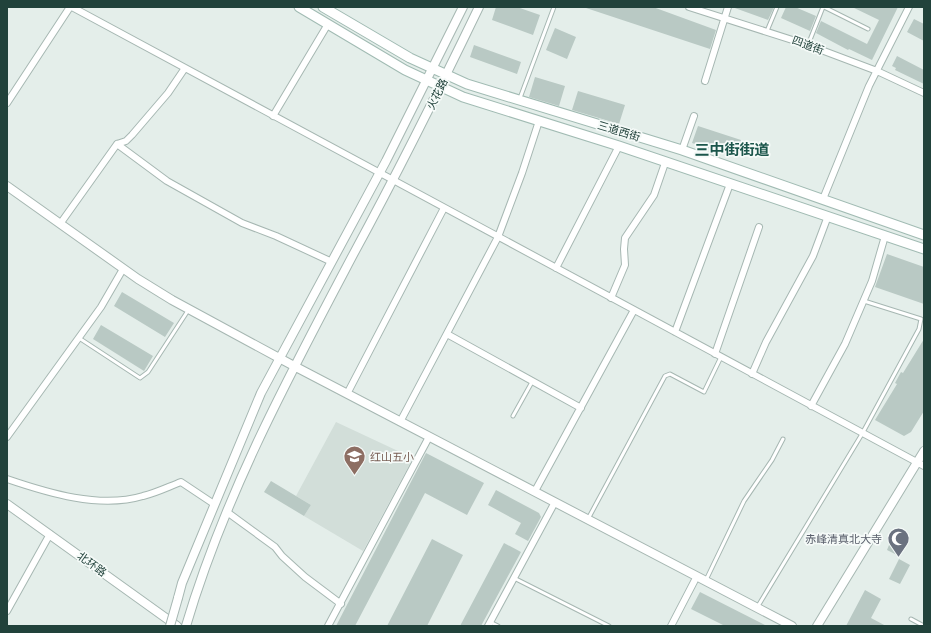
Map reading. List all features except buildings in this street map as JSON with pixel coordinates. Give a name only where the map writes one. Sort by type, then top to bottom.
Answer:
[{"type":"main road","points":[[299,7],[427,82],[463,97],[619,146],[924,249]]},
{"type":"main road","name":"三道西街","points":[[323,7],[446,76],[682,150],[924,235]]},
{"type":"street","points":[[7,102],[71,7],[921,465]]},
{"type":"street","points":[[170,626],[182,583],[261,393],[380,173],[433,70],[463,7]]},
{"type":"street","name":"火花路","points":[[186,626],[200,579],[239,480],[294,366],[393,180],[479,7]]},
{"type":"street","name":"四道街","points":[[689,7],[808,45],[877,71],[924,93]]},
{"type":"street","points":[[705,81],[728,7]]},
{"type":"street","points":[[823,199],[877,71],[909,7]]},
{"type":"street","points":[[273,116],[328,24]]},
{"type":"street","points":[[60,224],[117,144],[126,141],[132,135],[168,93],[185,68]]},
{"type":"street","points":[[682,150],[694,116]]},
{"type":"street","points":[[400,422],[498,237],[522,173],[539,121]]},
{"type":"street","points":[[117,144],[167,181],[242,223],[276,236],[332,262]]},
{"type":"street","points":[[556,268],[619,146]]},
{"type":"street","points":[[611,298],[625,264],[625,238],[654,195],[665,162]]},
{"type":"street","points":[[675,332],[730,184]]},
{"type":"street","points":[[7,186],[123,269],[189,309],[400,422],[792,626]]},
{"type":"street","points":[[347,394],[444,208]]},
{"type":"street","points":[[752,374],[766,342],[814,256],[828,216]]},
{"type":"street","points":[[718,355],[759,227]]},
{"type":"street","points":[[811,406],[845,344],[862,300],[872,281],[885,236]]},
{"type":"street","points":[[7,437],[101,307],[123,269]]},
{"type":"street","points":[[535,491],[634,310]]},
{"type":"street","points":[[446,334],[581,408]]},
{"type":"street","points":[[328,626],[429,437]]},
{"type":"street","points":[[817,626],[921,465],[924,452]]},
{"type":"street","points":[[7,479],[43,490],[74,496],[115,501],[142,497],[181,482],[214,504]]},
{"type":"street","points":[[489,624],[555,502]]},
{"type":"street","name":"北环路","points":[[7,504],[177,626]]},
{"type":"street","points":[[227,512],[275,547],[282,556],[305,577],[341,604]]},
{"type":"street","points":[[7,610],[50,534]]},
{"type":"street","points":[[671,626],[697,576]]},
{"type":"lane","points":[[519,100],[554,7]]},
{"type":"lane","points":[[767,31],[777,7]]},
{"type":"lane","points":[[808,45],[824,7],[868,29]]},
{"type":"lane","points":[[757,607],[862,434],[919,329],[921,319],[862,300]]},
{"type":"lane","points":[[78,338],[140,378],[148,372],[189,309]]},
{"type":"lane","points":[[588,519],[665,376],[670,374],[704,392],[718,355]]},
{"type":"lane","points":[[513,416],[532,382]]},
{"type":"lane","points":[[706,580],[744,501],[772,460],[783,439]]},
{"type":"lane","points":[[514,578],[609,626]]},
{"type":"lane","points":[[912,619],[924,626]]},
{"type":"lane","points":[[489,624],[498,626]]},
{"type":"shaded area","name":"红山五小","points":[[336,422],[413,458],[363,551],[304,516],[311,505],[296,496]]},
{"type":"place","name":"红山五小","points":[[355,476]]},
{"type":"place","name":"赤峰清真北大寺","points":[[898,558]]},
{"type":"district","name":"三中街街道","points":[[732,150]]}]
